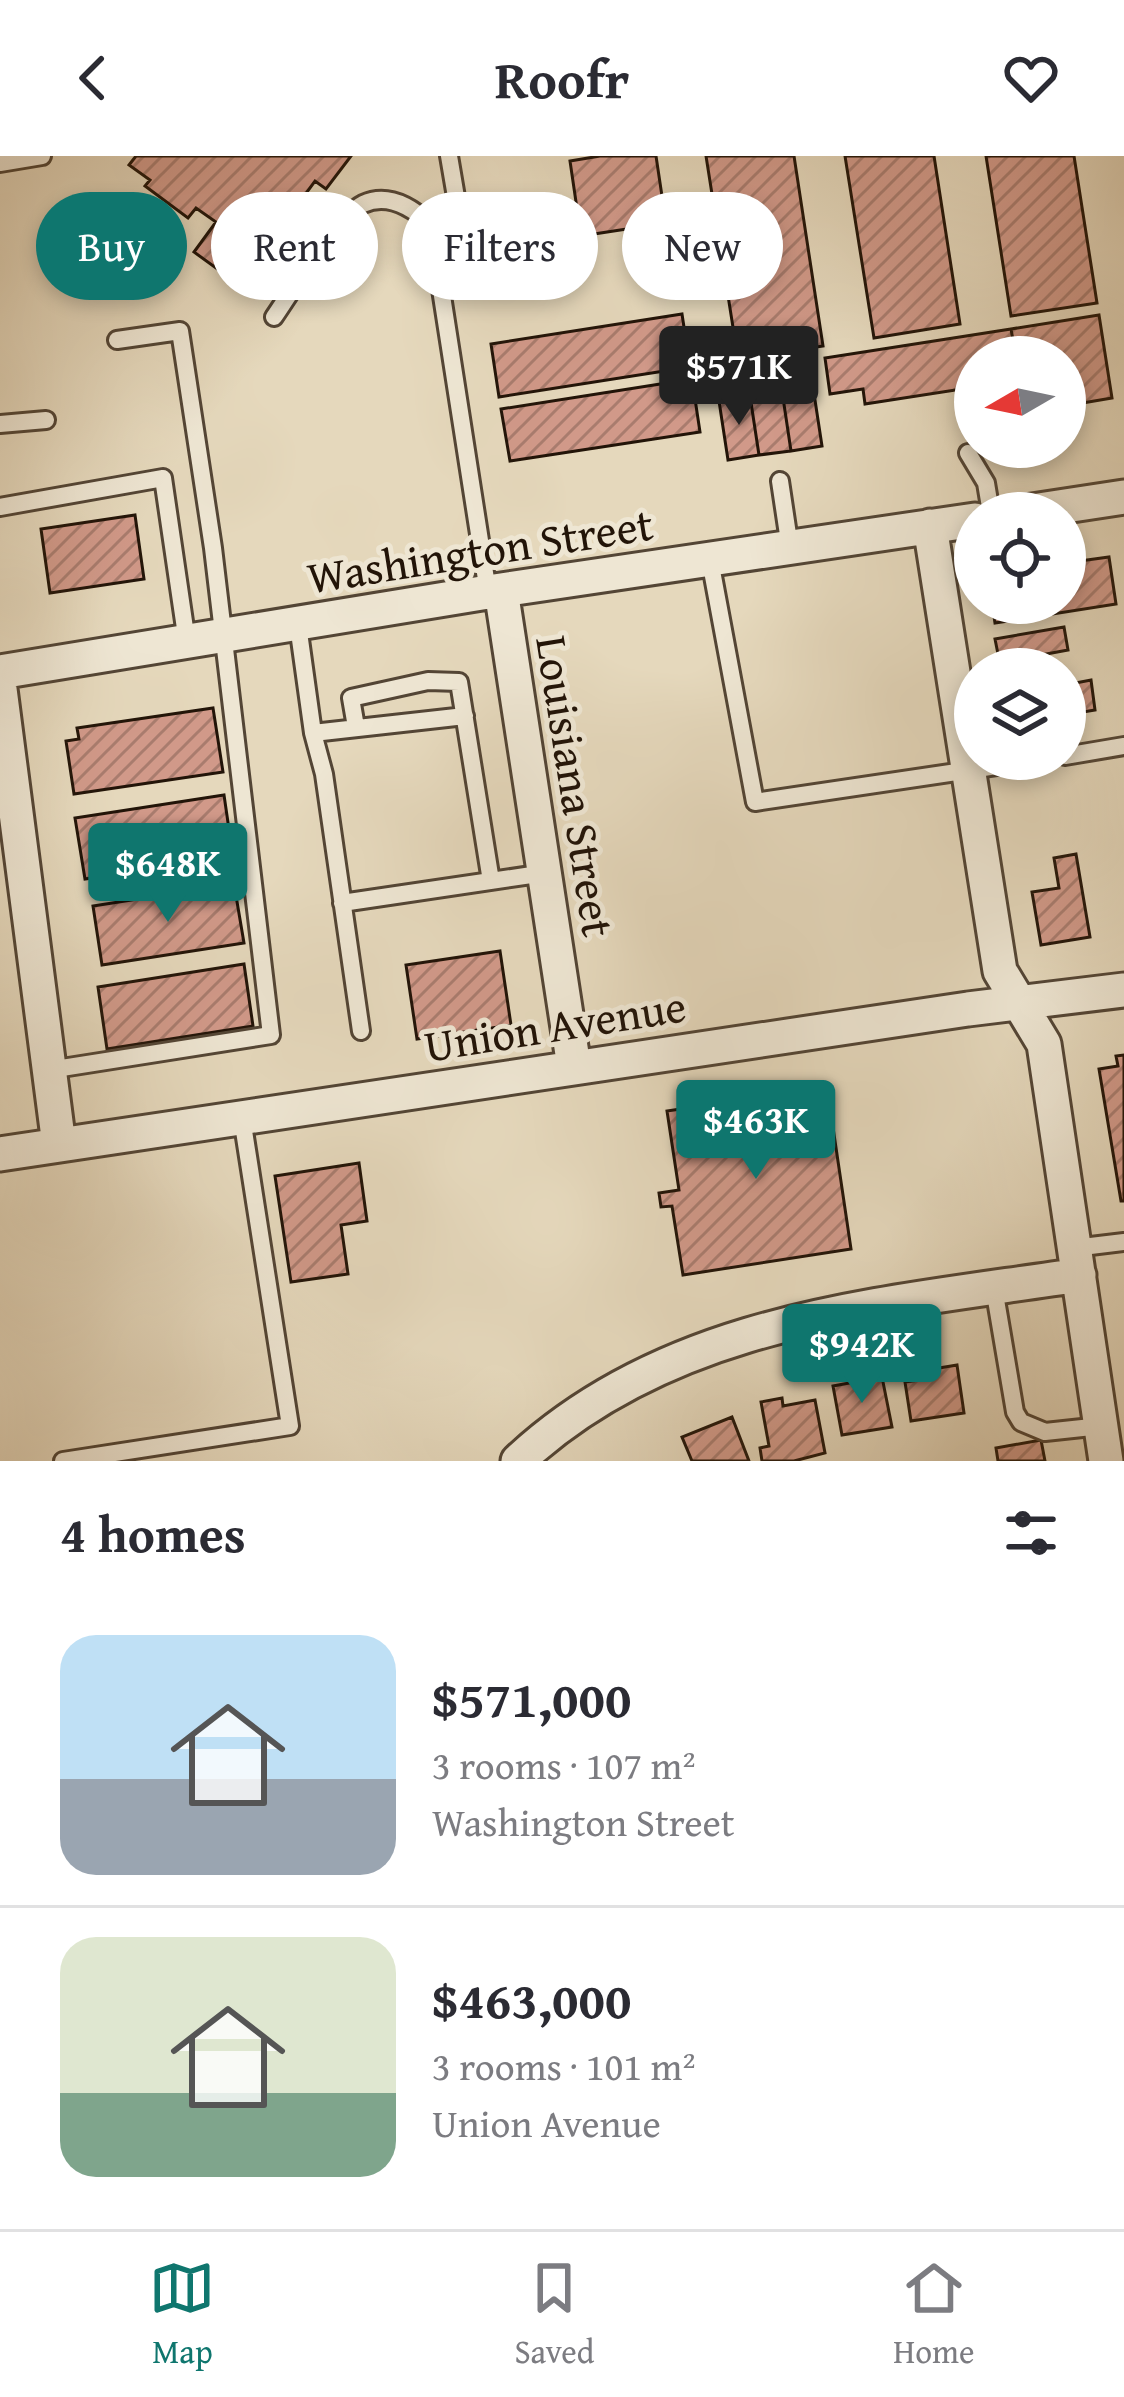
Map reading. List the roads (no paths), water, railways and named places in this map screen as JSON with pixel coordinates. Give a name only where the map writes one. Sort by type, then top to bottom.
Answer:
[{"type":"street","points":[[1086,503],[1124,497]]},
{"type":"street","name":"Washington Street","points":[[0,672],[494,591],[954,523]]},
{"type":"street","points":[[929,526],[954,684]]},
{"type":"street","name":"Louisiana Street","points":[[494,591],[574,1067]]},
{"type":"street","points":[[0,689],[59,1145]]},
{"type":"street","points":[[969,780],[1000,971],[1044,1044],[1106,1461]]},
{"type":"street","name":"Union Avenue","points":[[0,1154],[1124,990]]},
{"type":"street","points":[[518,1461],[572,1416],[680,1357],[763,1328],[838,1310],[994,1288],[1076,1262]]},
{"type":"lane","points":[[0,163],[42,156]]},
{"type":"lane","points":[[449,156],[455,192]]},
{"type":"lane","points":[[274,317],[344,221],[362,205],[386,200],[402,204]]},
{"type":"lane","points":[[445,300],[494,591]]},
{"type":"lane","points":[[50,1070],[271,1035],[213,548],[180,332],[117,340]]},
{"type":"lane","points":[[0,424],[46,420]]},
{"type":"lane","points":[[0,507],[163,478],[187,642]]},
{"type":"lane","points":[[780,482],[790,548]]},
{"type":"lane","points":[[710,560],[755,802],[954,774]]},
{"type":"lane","points":[[298,625],[361,1031]]},
{"type":"lane","points":[[356,727],[351,698],[428,681],[459,682],[490,881]]},
{"type":"lane","points":[[313,733],[465,716]]},
{"type":"lane","points":[[1086,752],[1124,746]]},
{"type":"lane","points":[[343,903],[545,873]]},
{"type":"lane","points":[[63,1461],[290,1426],[242,1118]]},
{"type":"lane","points":[[1076,1262],[1124,1242]]},
{"type":"lane","points":[[994,1288],[1015,1412],[1021,1423],[1045,1432],[1101,1426]]}]
